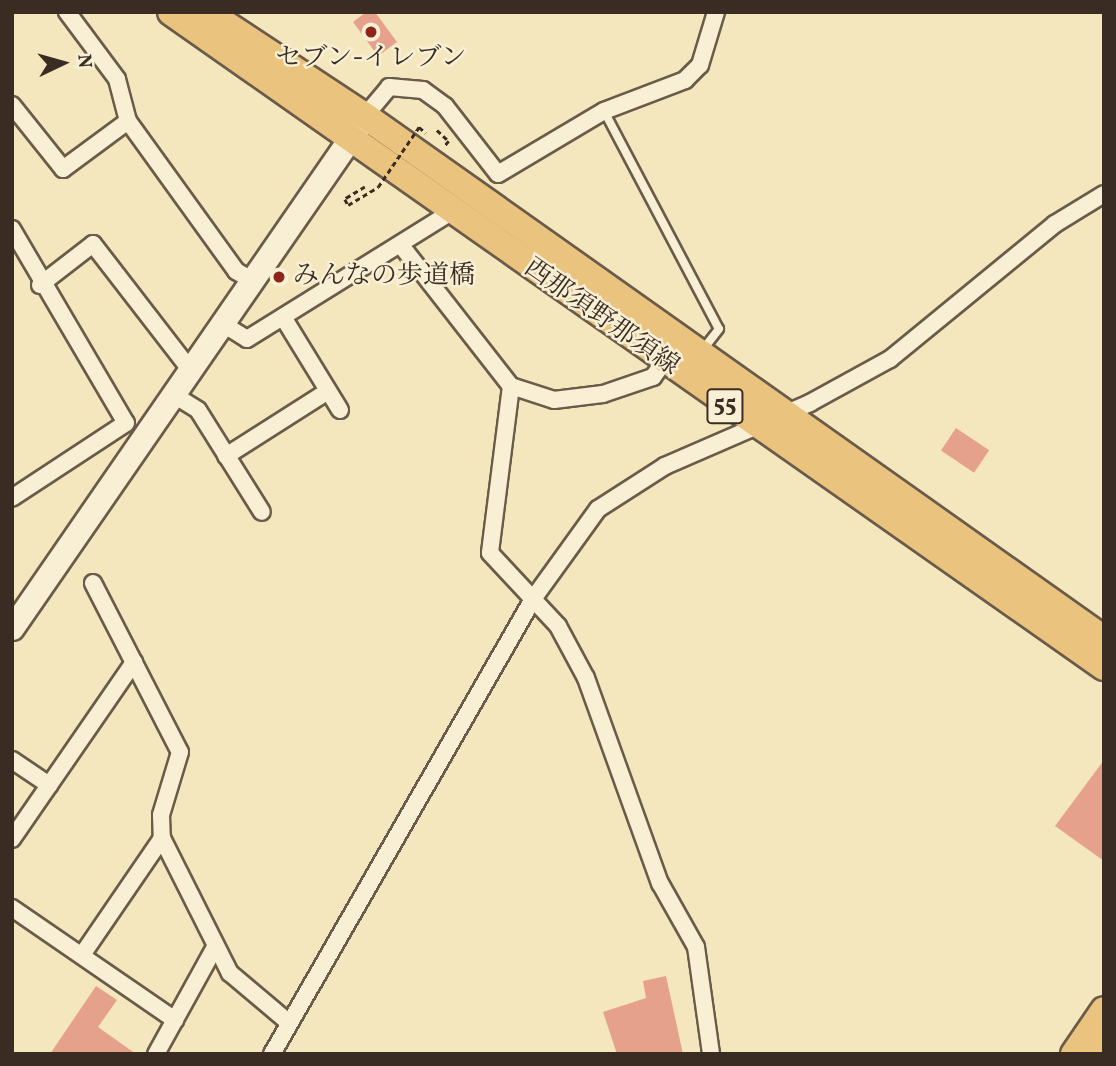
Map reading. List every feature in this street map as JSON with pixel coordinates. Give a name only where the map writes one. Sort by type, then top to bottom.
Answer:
[{"type":"main road","name":"西那須野那須線","points":[[171,12],[349,142],[1104,667]]},
{"type":"main road","name":"西那須野那須線","points":[[208,12],[365,116],[1104,639]]},
{"type":"main road","points":[[1074,1054],[1104,1010]]},
{"type":"main road","points":[[1100,1054],[1104,1048]]},
{"type":"street","points":[[67,12],[117,79],[128,121],[236,271],[253,281]]},
{"type":"street","points":[[12,628],[365,116],[388,87],[423,90],[445,106],[498,174],[604,111],[685,80],[700,65],[716,12]]},
{"type":"street","points":[[12,105],[63,169],[128,121]]},
{"type":"street","points":[[272,1054],[533,599],[598,509],[665,466],[783,413],[890,359],[1055,224],[1104,194]]},
{"type":"street","points":[[223,324],[247,339],[403,248],[452,212]]},
{"type":"street","points":[[12,229],[40,285],[126,423],[12,498]]},
{"type":"street","points":[[40,285],[93,244],[191,370]]},
{"type":"street","points":[[403,248],[511,386],[554,400],[603,394],[653,377],[664,362]]},
{"type":"street","points":[[283,317],[340,410]]},
{"type":"street","points":[[511,386],[490,553],[558,626],[586,678],[660,883],[696,947],[711,1054]]},
{"type":"street","points":[[226,456],[328,391]]},
{"type":"street","points":[[174,396],[198,410],[261,512]]},
{"type":"street","points":[[93,583],[180,752],[161,815],[162,838],[214,949],[230,973],[288,1022]]},
{"type":"street","points":[[12,839],[135,662]]},
{"type":"street","points":[[12,760],[49,785]]},
{"type":"street","points":[[82,954],[162,838]]},
{"type":"street","points":[[12,908],[175,1020]]},
{"type":"street","points":[[156,1054],[214,949]]},
{"type":"lane","points":[[604,111],[719,329],[701,353]]},
{"type":"path","points":[[365,187],[345,199],[348,205],[378,187],[419,127]]},
{"type":"path","points":[[437,130],[449,141],[444,148]]},
{"type":"building","points":[[366,12],[375,12],[397,42],[378,56],[353,22]]},
{"type":"building","points":[[956,428],[989,450],[974,473],[941,450]]},
{"type":"building","points":[[1104,760],[1104,861],[1055,826]]},
{"type":"building","points":[[666,976],[683,1054],[617,1054],[603,1012],[646,998],[643,981]]},
{"type":"building","points":[[96,986],[117,1000],[98,1027],[136,1054],[50,1054]]},
{"type":"place","name":"セブン-イレブン","points":[[371,32]]},
{"type":"place","name":"みんなの歩道橋","points":[[279,277]]}]
